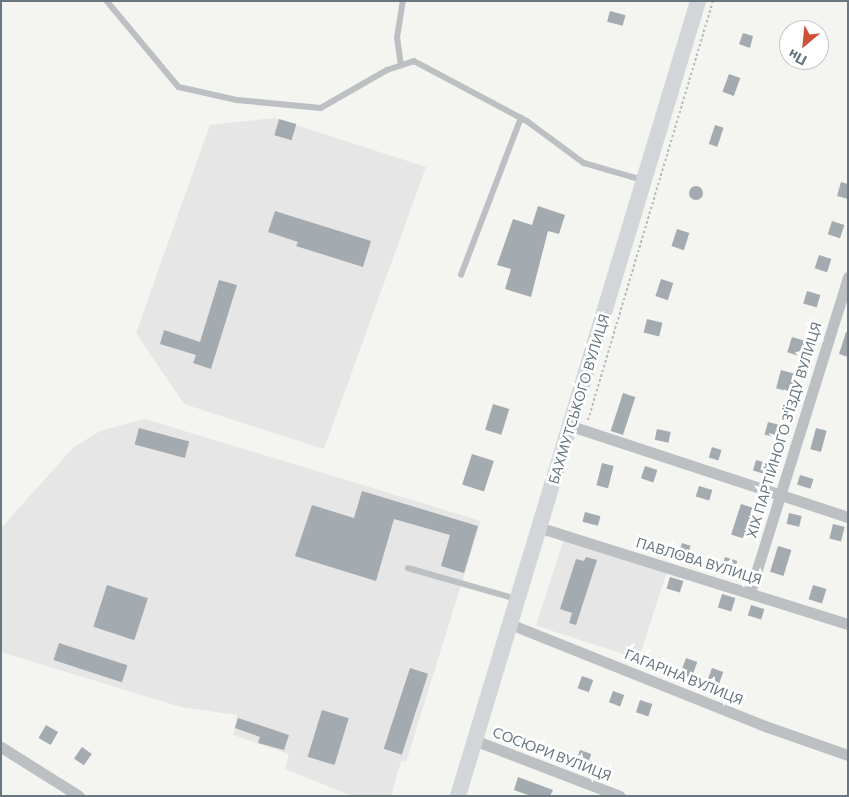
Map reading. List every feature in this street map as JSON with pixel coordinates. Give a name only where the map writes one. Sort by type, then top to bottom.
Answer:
[{"type":"main road","name":"БАХМУТСЬКОГО ВУЛИЦЯ","points":[[458,796],[541,528],[578,428],[644,180],[698,1]]},
{"type":"street","name":"XIX ПАРТІЙНОГО З'ЇЗДУ ВУЛИЦЯ","points":[[750,592],[778,495],[848,277]]},
{"type":"street","points":[[578,428],[848,517]]},
{"type":"street","name":"ПАВЛОВА ВУЛИЦЯ","points":[[541,528],[848,624]]},
{"type":"street","name":"ГАГАРІНА ВУЛИЦЯ","points":[[510,624],[765,726],[848,755]]},
{"type":"street","name":"СОСЮРИ ВУЛИЦЯ","points":[[474,740],[620,796]]},
{"type":"street","points":[[1,747],[79,796]]},
{"type":"lane","points":[[107,1],[179,86],[238,100],[321,108],[414,61],[522,118],[584,163],[644,180]]},
{"type":"lane","points":[[401,66],[397,38],[403,1]]},
{"type":"lane","points":[[460,275],[522,118]]},
{"type":"lane","points":[[408,568],[518,599]]},
{"type":"path","points":[[578,428],[713,1]]},
{"type":"shaded area","points":[[274,118],[426,167],[324,449],[184,404],[136,333],[210,125]]},
{"type":"shaded area","points":[[145,419],[481,521],[406,762],[401,761],[391,796],[352,796],[285,769],[289,754],[233,735],[237,715],[181,707],[1,652],[1,528],[73,448],[100,431]]},
{"type":"shaded area","points":[[564,539],[667,572],[639,659],[536,626]]},
{"type":"building","points":[[610,11],[625,15],[623,26],[607,22]]},
{"type":"building","points":[[743,33],[753,36],[750,48],[739,44]]},
{"type":"building","points":[[729,74],[740,78],[734,96],[723,92]]},
{"type":"building","points":[[279,119],[296,124],[292,140],[274,135]]},
{"type":"building","points":[[715,125],[724,128],[717,147],[709,144]]},
{"type":"building","points":[[841,182],[848,184],[848,199],[837,196]]},
{"type":"building","points":[[693,186],[699,186],[703,193],[699,200],[693,200],[689,196],[689,190]]},
{"type":"building","points":[[538,206],[565,215],[559,234],[548,231],[531,297],[505,289],[511,269],[497,265],[513,219],[532,225]]},
{"type":"building","points":[[275,211],[371,241],[363,267],[296,246],[298,242],[268,232]]},
{"type":"building","points":[[832,221],[844,225],[840,238],[828,234]]},
{"type":"building","points":[[677,229],[689,233],[684,250],[671,246]]},
{"type":"building","points":[[819,255],[831,259],[827,272],[815,268]]},
{"type":"building","points":[[661,279],[673,283],[668,300],[655,296]]},
{"type":"building","points":[[219,280],[237,285],[211,369],[193,363],[196,355],[160,344],[164,330],[200,342]]},
{"type":"building","points":[[807,291],[820,295],[817,308],[803,303]]},
{"type":"building","points":[[647,319],[663,323],[659,336],[644,333]]},
{"type":"building","points":[[846,332],[848,332],[848,357],[839,354]]},
{"type":"building","points":[[792,337],[805,341],[801,356],[787,352]]},
{"type":"building","points":[[781,370],[796,374],[792,392],[776,388]]},
{"type":"building","points":[[623,393],[635,397],[623,435],[611,431]]},
{"type":"building","points":[[493,404],[509,409],[501,435],[485,430]]},
{"type":"building","points":[[768,422],[779,425],[775,437],[765,435]]},
{"type":"building","points":[[139,428],[189,441],[185,458],[135,444]]},
{"type":"building","points":[[816,428],[827,431],[821,452],[810,449]]},
{"type":"building","points":[[657,429],[671,432],[668,443],[655,440]]},
{"type":"building","points":[[712,447],[722,450],[718,460],[709,458]]},
{"type":"building","points":[[472,454],[494,461],[484,492],[462,484]]},
{"type":"building","points":[[756,460],[773,465],[770,476],[753,471]]},
{"type":"building","points":[[602,463],[614,466],[608,488],[596,485]]},
{"type":"building","points":[[645,466],[657,470],[653,482],[641,478]]},
{"type":"building","points":[[800,475],[813,479],[810,489],[797,485]]},
{"type":"building","points":[[699,486],[712,490],[709,501],[696,497]]},
{"type":"building","points":[[362,491],[478,526],[464,573],[441,566],[450,535],[394,519],[376,581],[295,556],[312,505],[354,518]]},
{"type":"building","points":[[741,504],[753,508],[743,538],[731,534]]},
{"type":"building","points":[[585,512],[600,516],[598,526],[582,522]]},
{"type":"building","points":[[789,513],[802,516],[799,527],[787,524]]},
{"type":"building","points":[[833,524],[845,527],[841,541],[829,539]]},
{"type":"building","points":[[682,543],[691,546],[686,559],[678,556]]},
{"type":"building","points":[[778,546],[791,550],[783,576],[770,572]]},
{"type":"building","points":[[586,557],[597,560],[576,625],[569,623],[572,613],[560,609],[576,559],[584,561]]},
{"type":"building","points":[[725,557],[737,561],[734,571],[722,567]]},
{"type":"building","points":[[670,577],[683,581],[680,593],[666,588]]},
{"type":"building","points":[[107,585],[148,598],[134,640],[93,627]]},
{"type":"building","points":[[813,585],[826,589],[822,603],[809,599]]},
{"type":"building","points":[[722,594],[735,598],[731,611],[718,607]]},
{"type":"building","points":[[751,605],[764,609],[761,620],[748,616]]},
{"type":"building","points":[[59,643],[127,665],[122,682],[53,660]]},
{"type":"building","points":[[686,658],[697,662],[691,678],[680,674]]},
{"type":"building","points":[[410,668],[428,674],[402,755],[384,749]]},
{"type":"building","points":[[712,668],[723,672],[718,686],[707,682]]},
{"type":"building","points":[[582,676],[593,680],[589,692],[578,688]]},
{"type":"building","points":[[613,691],[624,695],[620,706],[609,702]]},
{"type":"building","points":[[640,700],[652,704],[648,716],[636,712]]},
{"type":"building","points":[[322,710],[349,718],[334,765],[308,757]]},
{"type":"building","points":[[238,718],[289,735],[284,750],[258,743],[260,737],[235,728]]},
{"type":"building","points":[[46,725],[58,732],[51,745],[38,738]]},
{"type":"building","points":[[82,747],[92,754],[84,765],[74,758]]},
{"type":"building","points":[[580,750],[591,754],[586,767],[575,763]]},
{"type":"building","points":[[518,777],[553,790],[550,796],[531,796],[514,790]]}]
